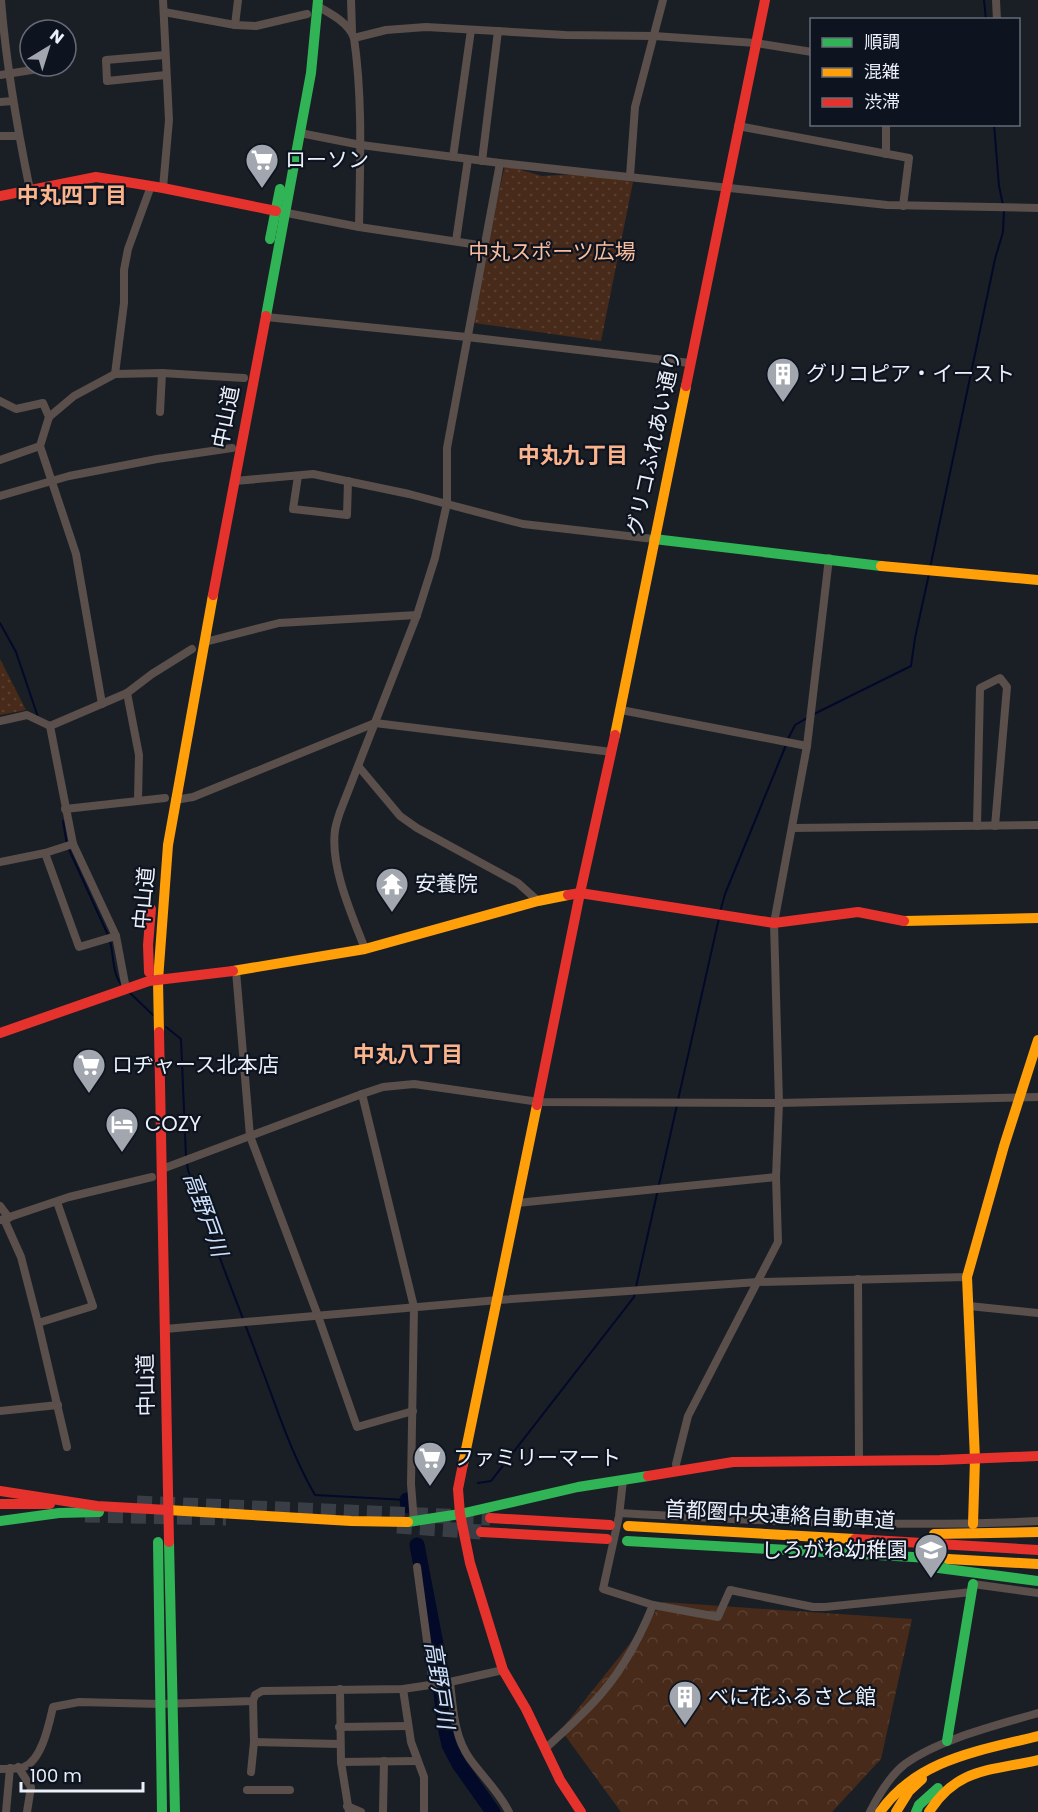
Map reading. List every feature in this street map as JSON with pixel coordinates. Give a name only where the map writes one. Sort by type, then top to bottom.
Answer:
[{"type":"main road","name":"グリコふれあい通り","points":[[581,1812],[560,1780],[526,1709],[503,1670],[470,1563],[460,1514],[458,1489],[539,1102],[579,893],[621,710],[765,0]]},
{"type":"main road","name":"中山道","points":[[175,1812],[173,1703],[163,1510],[153,980],[148,945],[153,889],[204,642],[266,317],[298,95],[307,14],[315,2]]},
{"type":"main road","name":"中山道","points":[[153,980],[169,832],[170,799],[192,649],[244,378],[300,134],[310,73],[315,2]]},
{"type":"main road","points":[[0,196],[96,177],[281,212]]},
{"type":"main road","points":[[654,539],[918,570],[1038,580]]},
{"type":"main road","points":[[0,1033],[153,980],[236,971],[365,949],[538,901],[579,893],[774,923],[858,912],[898,921],[1038,918]]},
{"type":"main road","points":[[973,1524],[975,1459],[968,1277],[1019,1097],[1038,1040]]},
{"type":"main road","name":"中山道","points":[[157,1173],[165,1329],[160,1704],[162,1812]]},
{"type":"main road","points":[[0,1521],[59,1513],[127,1509],[351,1521],[414,1522],[578,1488],[733,1462],[1038,1456]]},
{"type":"main road","points":[[0,1491],[127,1509]]},
{"type":"main road","points":[[0,1504],[50,1504]]},
{"type":"main road","points":[[490,1518],[610,1525]]},
{"type":"main road","name":"首都圏中央連絡自動車道","points":[[628,1526],[1038,1550]]},
{"type":"main road","points":[[481,1532],[607,1539]]},
{"type":"main road","points":[[799,1536],[1038,1532]]},
{"type":"main road","name":"首都圏中央連絡自動車道","points":[[627,1540],[1038,1564]]},
{"type":"main road","points":[[771,1549],[1038,1581]]},
{"type":"main road","points":[[947,1741],[972,1588]]},
{"type":"main road","points":[[880,1812],[896,1790],[909,1779],[946,1763],[1038,1736]]},
{"type":"main road","points":[[916,1812],[930,1793],[944,1783],[1038,1760]]},
{"type":"main road","points":[[896,1812],[909,1791],[946,1763]]},
{"type":"main road","points":[[929,1812],[946,1787],[960,1778]]},
{"type":"street","points":[[163,0],[169,120],[163,188]]},
{"type":"street","points":[[236,25],[238,0]]},
{"type":"street","points":[[351,0],[358,64],[361,145],[359,227]]},
{"type":"street","points":[[630,176],[635,107],[663,0]]},
{"type":"street","points":[[996,0],[997,18]]},
{"type":"street","points":[[315,2],[353,34],[426,27],[565,35],[654,36],[756,44],[810,52]]},
{"type":"street","points":[[1,5],[13,101],[30,190]]},
{"type":"street","points":[[164,12],[236,25],[256,26],[307,14]]},
{"type":"street","points":[[453,157],[471,30]]},
{"type":"street","points":[[482,160],[498,31]]},
{"type":"street","points":[[165,55],[106,60],[107,81],[166,75]]},
{"type":"street","points":[[0,75],[18,72]]},
{"type":"street","points":[[0,102],[13,101]]},
{"type":"street","points":[[738,126],[909,158],[903,206]]},
{"type":"street","points":[[886,126],[886,154]]},
{"type":"street","points":[[300,134],[361,145],[501,163],[903,206],[1038,208]]},
{"type":"street","points":[[0,136],[19,136]]},
{"type":"street","points":[[456,241],[468,159]]},
{"type":"street","points":[[365,949],[340,877],[335,831],[340,812],[417,615],[435,558],[447,503],[447,448],[501,163]]},
{"type":"street","points":[[115,374],[124,303],[124,270],[128,249],[151,186]]},
{"type":"street","points":[[281,212],[359,227],[484,246]]},
{"type":"street","points":[[266,317],[690,363]]},
{"type":"street","points":[[160,412],[162,373]]},
{"type":"street","points":[[102,704],[75,554],[40,446],[49,417],[75,396],[115,374],[162,373],[244,378]]},
{"type":"street","points":[[0,401],[16,409],[44,403],[49,417]]},
{"type":"street","points":[[0,460],[40,446]]},
{"type":"street","points":[[0,496],[69,476],[157,459],[232,448]]},
{"type":"street","points":[[233,482],[313,474],[447,503],[523,524],[654,539]]},
{"type":"street","points":[[298,476],[293,509],[346,515],[348,482]]},
{"type":"street","points":[[677,1471],[676,1464],[688,1416],[778,1242],[776,1177],[779,1103],[774,923],[807,746],[829,558]]},
{"type":"street","points":[[204,642],[279,623],[417,615]]},
{"type":"street","points":[[0,721],[27,715],[50,726],[127,693],[192,649]]},
{"type":"street","points":[[977,826],[980,688],[1000,678],[1007,687],[995,826]]},
{"type":"street","points":[[127,693],[139,755],[138,800]]},
{"type":"street","points":[[621,710],[807,746]]},
{"type":"street","points":[[65,809],[138,800],[194,797],[375,723],[612,752]]},
{"type":"street","points":[[50,726],[73,844],[116,936],[126,989]]},
{"type":"street","points":[[359,767],[400,816],[417,828],[518,883],[538,901]]},
{"type":"street","points":[[793,828],[1038,825]]},
{"type":"street","points":[[0,862],[45,853],[73,844]]},
{"type":"street","points":[[45,853],[79,947],[116,936]]},
{"type":"street","points":[[236,971],[250,1136],[357,1427],[413,1411]]},
{"type":"street","points":[[4,1219],[69,1197],[157,1173],[383,1087],[414,1084],[539,1102],[779,1103],[1038,1097]]},
{"type":"street","points":[[362,1094],[414,1307],[411,1484],[414,1522]]},
{"type":"street","points":[[517,1203],[776,1177]]},
{"type":"street","points":[[38,1323],[93,1306],[57,1202]]},
{"type":"street","points":[[0,1206],[21,1257],[67,1446]]},
{"type":"street","points":[[165,1329],[498,1299],[758,1282],[968,1277]]},
{"type":"street","points":[[858,1280],[859,1460]]},
{"type":"street","points":[[969,1306],[1038,1313]]},
{"type":"street","points":[[0,1412],[58,1405]]},
{"type":"street","points":[[623,1480],[620,1513],[603,1589],[653,1605],[718,1617],[730,1590],[813,1607],[972,1588],[1038,1593]]},
{"type":"street","points":[[620,1513],[772,1522],[973,1524],[1038,1521]]},
{"type":"street","points":[[417,1567],[433,1685]]},
{"type":"street","points":[[545,1749],[594,1702],[623,1663],[642,1631],[653,1605]]},
{"type":"street","points":[[251,1772],[254,1742],[253,1701],[255,1695],[262,1691],[403,1689],[450,1682],[503,1670]]},
{"type":"street","points":[[450,1682],[456,1730],[468,1757],[502,1798],[509,1812]]},
{"type":"street","points":[[340,1689],[339,1744],[348,1809],[361,1812]]},
{"type":"street","points":[[403,1689],[408,1726],[417,1761],[424,1777],[424,1812]]},
{"type":"street","points":[[0,1769],[25,1767],[36,1759],[53,1707],[79,1702],[160,1704],[253,1701]]},
{"type":"street","points":[[870,1812],[887,1785],[905,1764],[947,1741],[1038,1713]]},
{"type":"street","points":[[339,1727],[408,1726]]},
{"type":"street","points":[[254,1742],[339,1744]]},
{"type":"street","points":[[382,1812],[384,1761]]},
{"type":"street","points":[[341,1762],[417,1761]]},
{"type":"street","points":[[6,1812],[14,1768]]},
{"type":"street","points":[[14,1768],[31,1787],[27,1812]]},
{"type":"street","points":[[248,1790],[290,1790]]},
{"type":"green space","name":"中丸スポーツ広場","points":[[505,165],[542,176],[580,174],[633,182],[601,341],[474,323],[485,251]]},
{"type":"green space","points":[[0,659],[26,710],[0,715]]},
{"type":"green space","points":[[663,1602],[912,1619],[881,1759],[832,1812],[621,1812],[561,1730]]},
{"type":"waterway","points":[[984,0],[986,18]]},
{"type":"waterway","points":[[994,126],[999,186],[1003,205]]},
{"type":"waterway","points":[[930,568],[995,259],[1003,232],[1004,210]]},
{"type":"waterway","points":[[812,715],[911,666],[929,574]]},
{"type":"waterway","points":[[0,623],[16,652],[38,717]]},
{"type":"waterway","points":[[788,739],[795,725],[807,718]]},
{"type":"waterway","points":[[720,912],[725,894],[786,745]]},
{"type":"waterway","name":"高野戸川","points":[[63,821],[67,845],[108,935]]},
{"type":"waterway","points":[[678,1100],[719,918]]},
{"type":"waterway","name":"高野戸川","points":[[110,941],[115,971],[123,986]]},
{"type":"waterway","name":"高野戸川","points":[[129,992],[153,1015]]},
{"type":"waterway","name":"高野戸川","points":[[166,1027],[181,1039],[186,1157]]},
{"type":"waterway","points":[[636,1287],[677,1105]]},
{"type":"waterway","name":"高野戸川","points":[[187,1163],[205,1219],[285,1431],[315,1495],[407,1500]]},
{"type":"waterway","points":[[478,1483],[491,1481],[635,1293]]},
{"type":"waterway","name":"高野戸川","points":[[407,1500],[408,1506]]},
{"type":"waterway","name":"高野戸川","points":[[417,1545],[436,1644],[444,1722],[449,1745],[459,1764],[493,1812]]},
{"type":"tunnel","points":[[137,1503],[490,1518]]},
{"type":"tunnel","points":[[85,1515],[226,1518]]},
{"type":"tunnel","points":[[397,1526],[481,1532]]},
{"type":"traffic: fast","points":[[266,316],[311,73],[318,0]]},
{"type":"traffic: fast","points":[[270,239],[280,189]]},
{"type":"traffic: fast","points":[[654,539],[881,566]]},
{"type":"traffic: fast","points":[[408,1522],[460,1514],[578,1487],[648,1476]]},
{"type":"traffic: fast","points":[[0,1521],[59,1513],[99,1512]]},
{"type":"traffic: fast","points":[[627,1541],[948,1559]]},
{"type":"traffic: fast","points":[[158,1542],[162,1812]]},
{"type":"traffic: fast","points":[[169,1542],[175,1812]]},
{"type":"traffic: fast","points":[[931,1567],[1038,1581]]},
{"type":"traffic: fast","points":[[947,1741],[973,1584]]},
{"type":"traffic: fast","points":[[916,1812],[919,1805],[938,1788]]},
{"type":"traffic: slow","points":[[615,735],[686,386]]},
{"type":"traffic: slow","points":[[881,566],[1038,580]]},
{"type":"traffic: slow","points":[[159,1032],[158,980],[168,845],[213,595]]},
{"type":"traffic: slow","points":[[233,971],[365,949],[538,901],[568,895]]},
{"type":"traffic: slow","points":[[904,921],[1038,918]]},
{"type":"traffic: slow","points":[[973,1524],[975,1459],[967,1277],[1004,1146],[1038,1040]]},
{"type":"traffic: slow","points":[[463,1464],[537,1105]]},
{"type":"traffic: slow","points":[[168,1510],[351,1521],[408,1522]]},
{"type":"traffic: slow","points":[[628,1526],[855,1539]]},
{"type":"traffic: slow","points":[[934,1534],[1038,1532]]},
{"type":"traffic: slow","points":[[948,1559],[1038,1564]]},
{"type":"traffic: slow","points":[[880,1812],[895,1794],[912,1780],[931,1769],[972,1753],[1038,1736]]},
{"type":"traffic: slow","points":[[929,1812],[951,1786],[964,1779],[991,1769],[1038,1760]]},
{"type":"traffic: slow","points":[[896,1812],[909,1791],[922,1779]]},
{"type":"traffic: jam","points":[[686,386],[765,0]]},
{"type":"traffic: jam","points":[[0,196],[96,177],[276,211]]},
{"type":"traffic: jam","points":[[213,595],[266,316]]},
{"type":"traffic: jam","points":[[537,1105],[615,735]]},
{"type":"traffic: jam","points":[[568,895],[580,893],[774,923],[858,912],[904,921]]},
{"type":"traffic: jam","points":[[149,972],[148,945],[151,909]]},
{"type":"traffic: jam","points":[[0,1033],[149,981],[233,971]]},
{"type":"traffic: jam","points":[[159,1032],[169,1542]]},
{"type":"traffic: jam","points":[[648,1476],[733,1462],[940,1460],[1038,1456]]},
{"type":"traffic: jam","points":[[463,1464],[458,1489],[460,1514],[470,1563],[503,1670],[526,1709],[560,1780],[581,1812]]},
{"type":"traffic: jam","points":[[0,1491],[97,1506],[168,1510]]},
{"type":"traffic: jam","points":[[0,1504],[50,1504]]},
{"type":"traffic: jam","points":[[490,1518],[610,1525]]},
{"type":"traffic: jam","points":[[481,1532],[607,1539]]},
{"type":"traffic: jam","points":[[855,1539],[1038,1550]]},
{"type":"place","name":"ローソン","points":[[262,189]]},
{"type":"place","name":"グリコピア・イースト","points":[[783,403]]},
{"type":"place","name":"安養院","points":[[392,913]]},
{"type":"place","name":"ロヂャース北本店","points":[[89,1094]]},
{"type":"place","name":"COZY","points":[[122,1153]]},
{"type":"place","name":"ファミリーマート","points":[[430,1487]]},
{"type":"place","name":"しろがね幼稚園","points":[[931,1579]]},
{"type":"place","name":"べに花ふるさと館","points":[[685,1726]]},
{"type":"district","name":"中丸四丁目","points":[[72,195]]},
{"type":"district","name":"中丸九丁目","points":[[573,455]]},
{"type":"district","name":"中丸八丁目","points":[[408,1054]]}]
